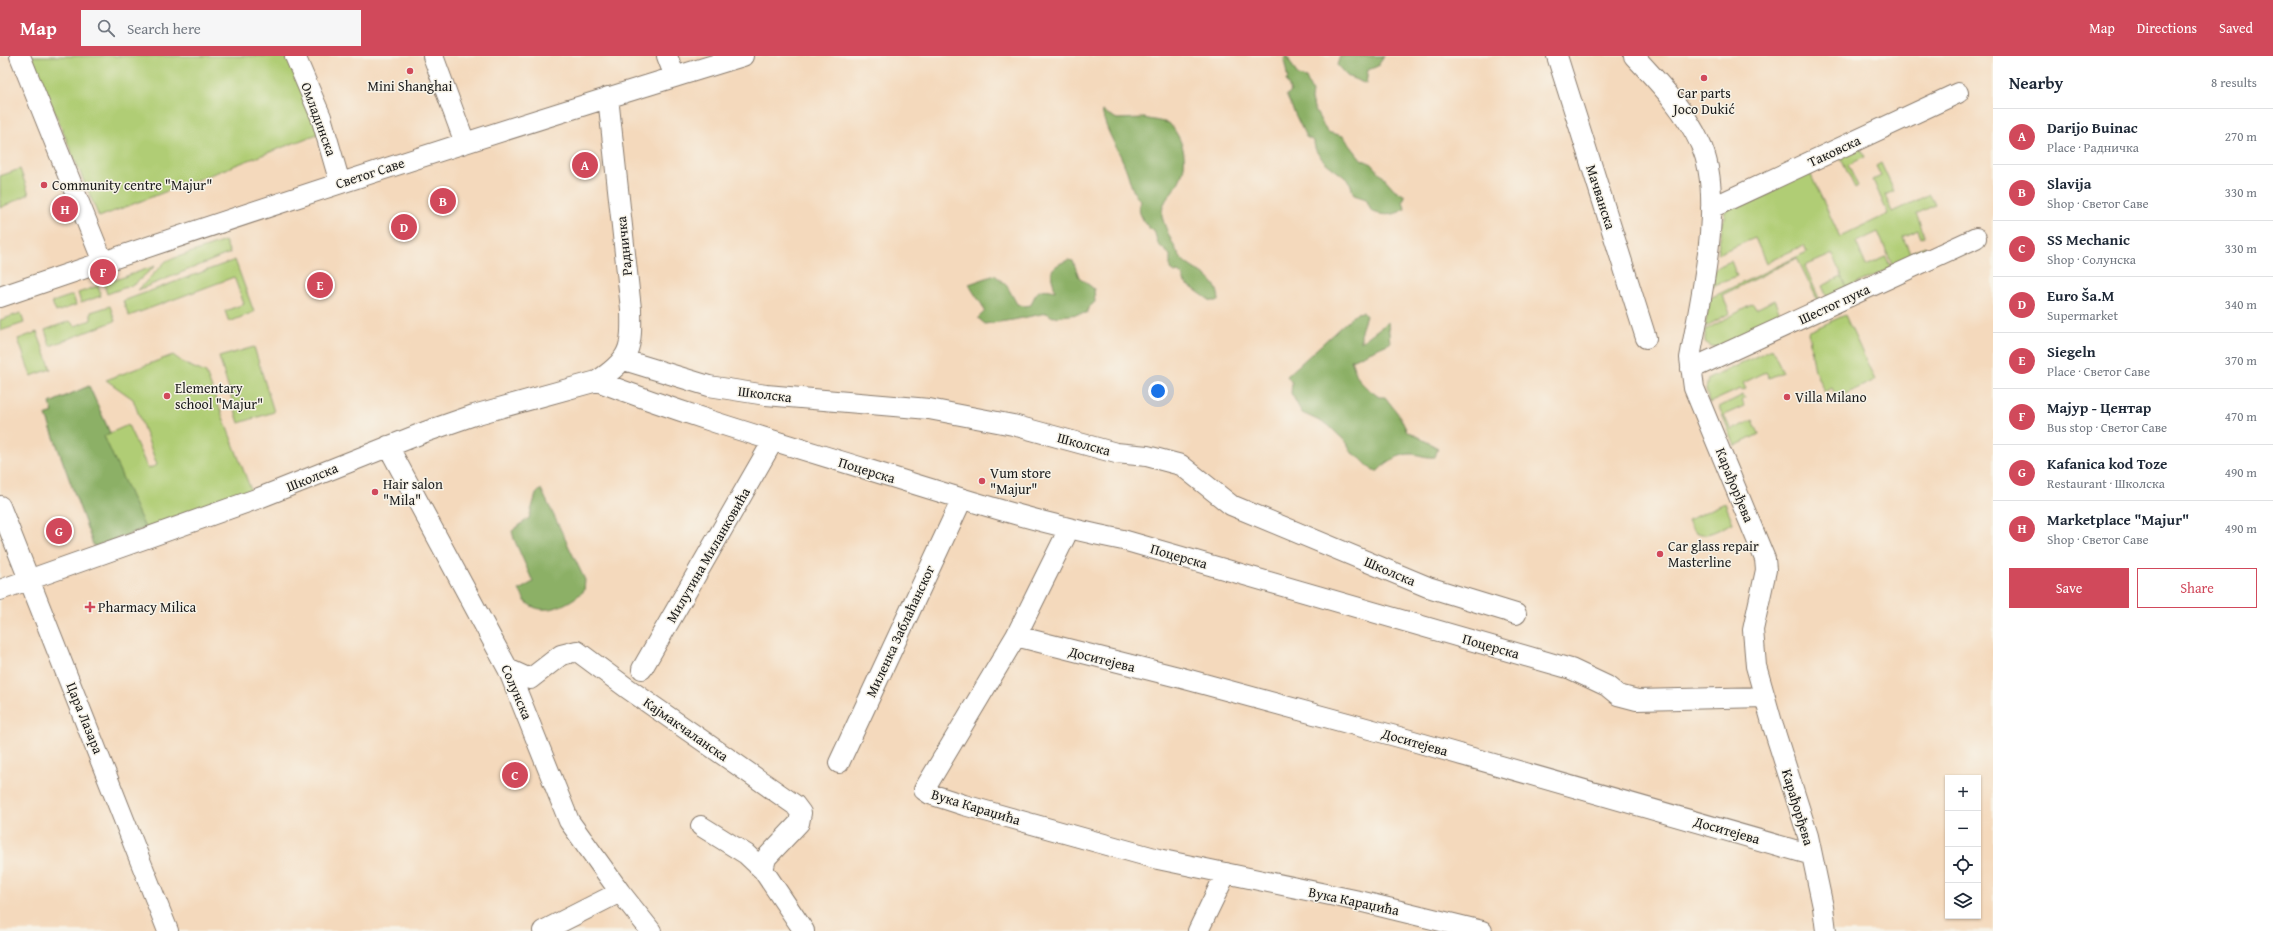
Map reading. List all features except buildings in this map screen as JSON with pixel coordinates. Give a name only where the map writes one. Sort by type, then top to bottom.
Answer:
[{"type":"street","points":[[20,56],[103,262]]},
{"type":"street","name":"Омладинска","points":[[295,56],[324,124],[340,183]]},
{"type":"street","points":[[433,56],[465,143]]},
{"type":"street","points":[[667,56],[675,77]]},
{"type":"street","name":"Светог Саве","points":[[0,297],[340,183],[608,97],[743,56]]},
{"type":"street","name":"Мачванска","points":[[1557,56],[1646,338]]},
{"type":"street","name":"Карађорђева","points":[[1640,57],[1700,143],[1708,164],[1712,198],[1706,266],[1690,358],[1691,369],[1694,388],[1765,559],[1766,570],[1753,630],[1756,666],[1812,855],[1826,931]]},
{"type":"street","name":"Таковска","points":[[1711,208],[1958,94]]},
{"type":"street","name":"Радничка","points":[[608,97],[630,309],[631,339],[624,360]]},
{"type":"street","name":"Шестог пука","points":[[1691,369],[1976,238]]},
{"type":"street","points":[[597,381],[624,360]]},
{"type":"street","name":"Школска","points":[[624,360],[709,386],[766,395],[930,409],[1013,425],[1116,453],[1147,456],[1181,465],[1231,505],[1428,587],[1516,614]]},
{"type":"street","name":"Школска","points":[[0,590],[259,498],[388,446],[474,414],[597,381]]},
{"type":"street","name":"Поцерска","points":[[597,381],[687,414],[962,499],[1067,529],[1122,540],[1571,669],[1607,686],[1618,695],[1637,700],[1765,696]]},
{"type":"street","name":"Милутина Миланковића","points":[[642,669],[773,441]]},
{"type":"street","name":"Солунска","points":[[388,446],[508,669],[569,821],[620,892],[652,931]]},
{"type":"street","name":"Миленка Заблаћанског","points":[[839,763],[962,499]]},
{"type":"street","name":"Цара Лазара","points":[[0,506],[168,931]]},
{"type":"street","name":"Вука Караџића","points":[[1067,529],[1065,537],[1016,636],[924,790],[944,798],[1110,846],[1438,919],[1482,931]]},
{"type":"street","name":"Доситејева","points":[[1016,636],[1182,678],[1392,735],[1812,855]]},
{"type":"street","name":"Кајмакчаланска","points":[[508,669],[530,679],[560,655],[577,651],[796,805],[801,814],[800,823],[766,858],[762,870]]},
{"type":"street","points":[[702,826],[746,854],[762,870],[804,931]]},
{"type":"street","points":[[1198,931],[1226,873]]},
{"type":"street","points":[[543,931],[620,892]]},
{"type":"green space","points":[[31,56],[288,56],[320,133],[99,217]]},
{"type":"green space","points":[[1287,56],[1298,76],[1306,78],[1312,92],[1311,100],[1327,132],[1343,136],[1361,159],[1372,164],[1394,189],[1405,196],[1403,201],[1405,209],[1389,215],[1372,212],[1366,199],[1354,195],[1350,183],[1346,178],[1328,165],[1318,154],[1314,141],[1306,137],[1286,95],[1291,92],[1286,80],[1288,79],[1284,60]]},
{"type":"green space","points":[[1340,56],[1384,56],[1378,66],[1368,70],[1366,84],[1347,76],[1337,65]]},
{"type":"green space","points":[[1102,111],[1117,119],[1144,118],[1169,123],[1174,129],[1183,148],[1184,163],[1179,182],[1166,200],[1162,209],[1164,224],[1180,257],[1210,280],[1218,292],[1219,301],[1211,301],[1185,283],[1182,275],[1178,272],[1175,273],[1170,269],[1170,255],[1158,244],[1154,230],[1150,229],[1141,216],[1139,208],[1140,200],[1133,190],[1123,162],[1106,127]]},
{"type":"green space","points":[[1860,147],[1865,157],[1848,165],[1858,186],[1855,188],[1840,157]]},
{"type":"green space","points":[[1881,163],[1894,191],[1885,195],[1892,212],[1930,194],[1935,205],[1916,214],[1925,236],[1921,238],[1918,230],[1903,237],[1910,253],[1925,246],[1927,251],[1893,267],[1878,232],[1856,242],[1866,266],[1886,257],[1891,268],[1847,288],[1833,254],[1805,266],[1820,301],[1818,301],[1797,258],[1722,295],[1730,313],[1705,327],[1710,298],[1807,252],[1804,245],[1766,263],[1755,238],[1717,254],[1725,211],[1809,171],[1840,237],[1888,214],[1873,180],[1881,176],[1876,166]]},
{"type":"green space","points":[[20,169],[29,194],[0,208],[0,176]]},
{"type":"green space","points":[[225,241],[230,253],[138,290],[166,261]]},
{"type":"green space","points":[[235,260],[254,312],[229,322],[225,311],[244,304],[234,277],[129,316],[123,301]]},
{"type":"green space","points":[[1068,260],[1073,261],[1079,277],[1094,289],[1095,302],[1088,308],[1087,313],[1053,317],[1046,313],[985,324],[978,318],[985,311],[969,284],[995,275],[1007,286],[1017,304],[1024,306],[1031,305],[1039,291],[1055,291],[1052,279],[1053,269]]},
{"type":"green space","points":[[1731,261],[1737,276],[1712,286],[1715,268]]},
{"type":"green space","points":[[155,266],[135,284],[107,294],[104,284]]},
{"type":"green space","points":[[1842,277],[1847,288],[1827,297],[1822,286]]},
{"type":"green space","points":[[98,286],[101,296],[81,303],[78,293]]},
{"type":"green space","points":[[73,295],[76,305],[56,312],[52,302]]},
{"type":"green space","points":[[1774,300],[1782,318],[1718,347],[1711,346],[1705,342],[1705,330],[1753,304],[1756,309]]},
{"type":"green space","points":[[110,306],[115,321],[50,346],[45,330],[70,321],[75,326],[91,320],[91,312]]},
{"type":"green space","points":[[1363,312],[1366,316],[1361,331],[1361,342],[1388,322],[1390,343],[1351,360],[1356,374],[1364,385],[1379,397],[1385,397],[1399,415],[1407,431],[1438,448],[1435,457],[1413,454],[1403,455],[1389,461],[1378,471],[1373,471],[1360,458],[1352,453],[1347,443],[1328,425],[1302,413],[1291,393],[1292,383],[1287,376],[1356,313]]},
{"type":"green space","points":[[21,313],[24,323],[0,331],[0,320]]},
{"type":"green space","points":[[1845,315],[1875,380],[1837,398],[1832,388],[1824,392],[1815,371],[1808,332]]},
{"type":"green space","points":[[37,332],[51,369],[31,376],[18,339]]},
{"type":"green space","points":[[254,347],[274,412],[239,423],[219,357]]},
{"type":"green space","points":[[1772,349],[1783,372],[1769,378],[1766,372],[1743,383],[1746,389],[1742,391],[1740,389],[1709,403],[1706,389],[1708,379]]},
{"type":"green space","points":[[173,355],[185,364],[206,373],[251,490],[94,547],[46,415],[53,412],[50,403],[89,386],[110,433],[128,425],[148,469],[157,465],[133,399],[106,380]]},
{"type":"green space","points":[[89,386],[110,433],[104,436],[145,528],[94,547],[46,415],[53,412],[50,403]]},
{"type":"green space","points":[[1743,395],[1745,399],[1742,400],[1744,406],[1724,415],[1731,430],[1753,420],[1759,434],[1735,446],[1719,407]]},
{"type":"green space","points":[[541,489],[585,580],[584,591],[565,604],[549,609],[534,607],[527,603],[519,590],[533,582],[512,531],[529,518],[536,494]]},
{"type":"green space","points":[[1725,503],[1733,523],[1707,534],[1697,532],[1692,528],[1688,520]]},
{"type":"place","name":"Mini Shanghai","points":[[410,71]]},
{"type":"place","name":"Car parts Joco Dukić","points":[[1704,78]]},
{"type":"place","name":"Darijo Buinac","points":[[585,165]]},
{"type":"place","name":"Community centre \"Majur\"","points":[[44,185]]},
{"type":"place","name":"Slavija","points":[[443,201]]},
{"type":"place","name":"Marketplace \"Majur\"","points":[[65,209]]},
{"type":"place","name":"Euro Ša.M","points":[[404,227]]},
{"type":"place","name":"Мајур - Центар","points":[[103,272]]},
{"type":"place","name":"Siegeln","points":[[320,285]]},
{"type":"place","name":"Elementary school \"Majur\"","points":[[167,396]]},
{"type":"place","name":"Villa Milano","points":[[1787,397]]},
{"type":"place","name":"Vum store \"Majur\"","points":[[982,481]]},
{"type":"place","name":"Hair salon \"Mila\"","points":[[375,492]]},
{"type":"place","name":"Kafanica kod Toze","points":[[59,531]]},
{"type":"place","name":"Car glass repair Masterline","points":[[1660,554]]},
{"type":"place","name":"Pharmacy Milica","points":[[90,607]]},
{"type":"place","name":"SS Mechanic","points":[[515,775]]}]
